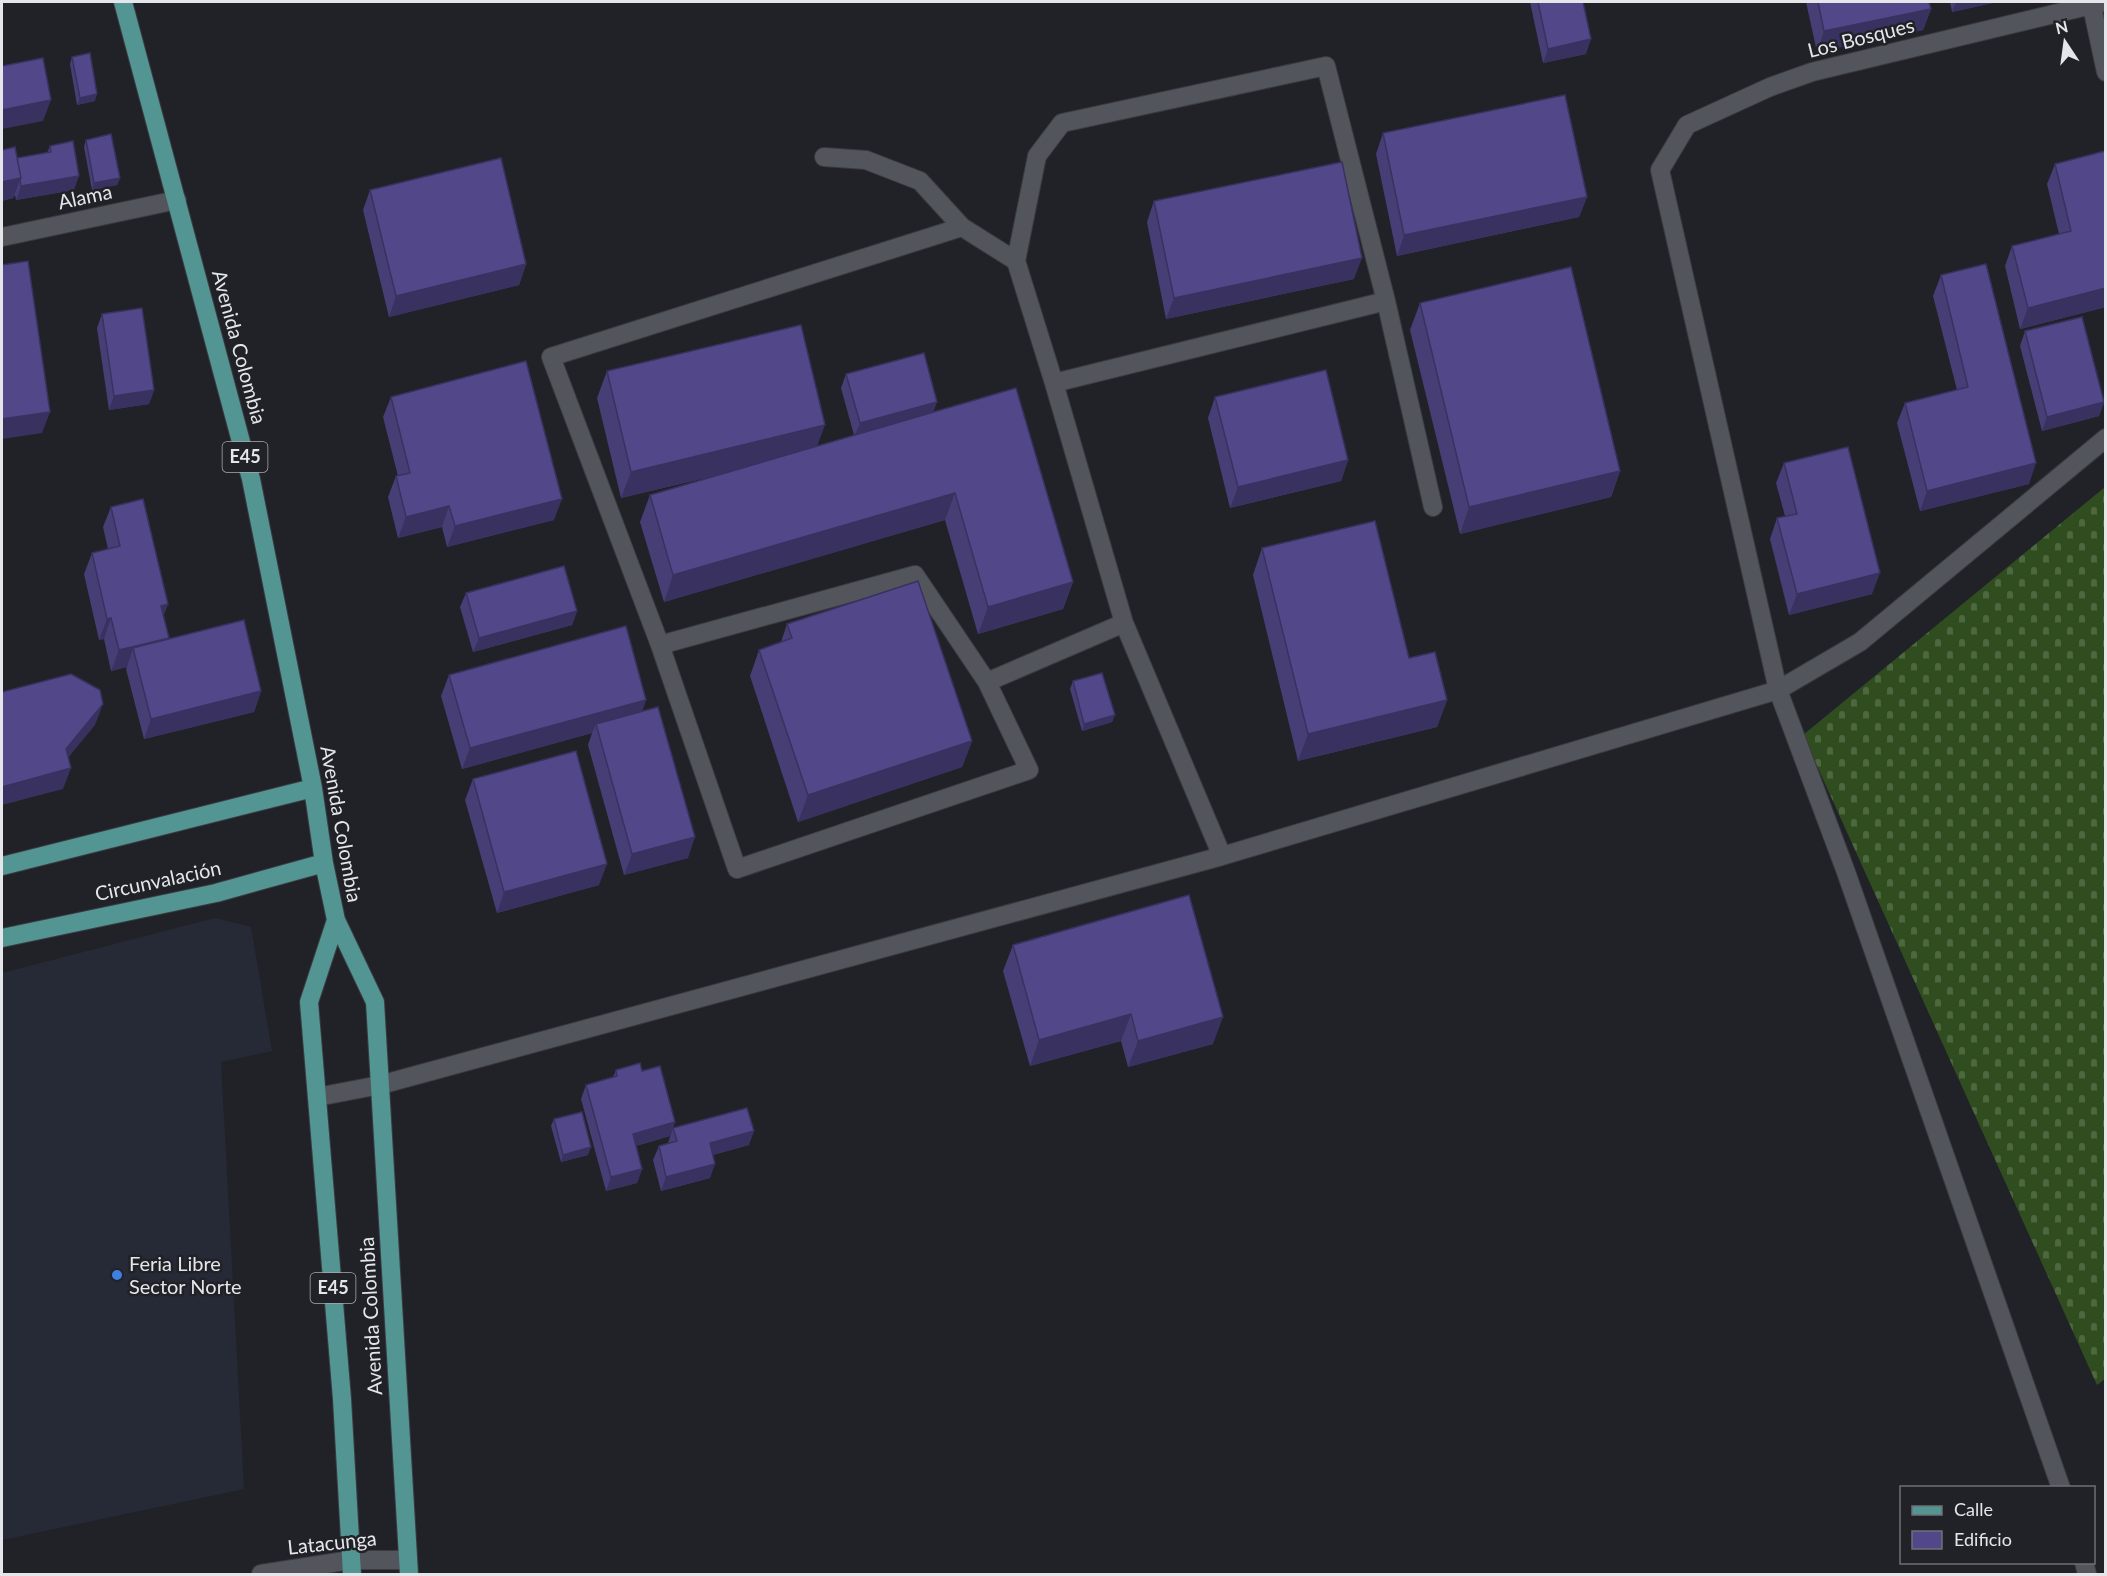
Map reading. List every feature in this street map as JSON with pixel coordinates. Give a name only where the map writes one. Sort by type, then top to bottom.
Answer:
[{"type":"main road","name":"Avenida Colombia","points":[[123,2],[251,479],[313,788],[324,863],[336,920],[375,1002],[408,1567]]},
{"type":"main road","points":[[2,866],[313,788]]},
{"type":"main road","name":"Circunvalación","points":[[2,938],[216,893],[324,863]]},
{"type":"main road","name":"Avenida Colombia","points":[[336,920],[309,1002],[342,1399],[351,1567]]},
{"type":"street","points":[[2096,2],[2106,72]]},
{"type":"street","name":"Los Bosques","points":[[1778,690],[1660,170],[1687,125],[1770,87],[1812,72],[2096,2]]},
{"type":"street","points":[[1222,856],[1124,623],[1016,261],[1037,156],[1062,123],[1326,66],[1386,301],[1434,507]]},
{"type":"street","points":[[824,156],[866,160],[920,181],[962,227],[1016,261]]},
{"type":"street","name":"Alama","points":[[2,237],[177,200]]},
{"type":"street","points":[[660,645],[915,575],[987,682],[1029,770],[737,869],[660,645],[551,357],[962,227]]},
{"type":"street","points":[[1054,383],[1386,301]]},
{"type":"street","points":[[317,1097],[380,1085],[1222,856],[1778,690],[1860,642],[2106,438]]},
{"type":"street","points":[[987,682],[1124,623]]},
{"type":"street","points":[[1778,690],[1846,872],[2060,1486]]},
{"type":"street","name":"Latacunga","points":[[261,1575],[351,1567],[408,1567]]},
{"type":"shaded area","name":"Feria Libre Sector Norte","points":[[215,918],[251,927],[272,1051],[221,1062],[244,1489],[2,1540],[2,973]]},
{"type":"green space","points":[[2105,487],[2106,1378],[2097,1385],[1803,735]]},
{"type":"building","points":[[1538,2],[1583,2],[1591,39],[1548,49]]},
{"type":"building","points":[[1818,2],[1929,2],[1931,9],[1824,31]]},
{"type":"building","points":[[90,53],[97,94],[80,98],[72,57]]},
{"type":"building","points":[[43,58],[51,100],[2,110],[2,66]]},
{"type":"building","points":[[1565,95],[1587,197],[1404,235],[1383,133]]},
{"type":"building","points":[[111,134],[120,178],[94,183],[86,140]]},
{"type":"building","points":[[73,141],[79,176],[21,186],[17,158],[51,152],[50,146]]},
{"type":"building","points":[[15,147],[21,178],[2,182],[2,150]]},
{"type":"building","points":[[2105,151],[2106,288],[2028,308],[2012,246],[2071,231],[2055,164]]},
{"type":"building","points":[[501,158],[526,264],[396,296],[370,190]]},
{"type":"building","points":[[1342,162],[1362,258],[1174,298],[1154,201]]},
{"type":"building","points":[[28,261],[50,412],[2,419],[2,265]]},
{"type":"building","points":[[1986,264],[2036,463],[1927,491],[1905,403],[1968,387],[1941,275]]},
{"type":"building","points":[[1571,267],[1620,471],[1469,507],[1420,303]]},
{"type":"building","points":[[142,308],[154,390],[114,396],[102,314]]},
{"type":"building","points":[[2082,317],[2104,402],[2047,417],[2025,331]]},
{"type":"building","points":[[801,325],[825,425],[631,472],[607,371]]},
{"type":"building","points":[[924,353],[937,402],[860,423],[846,374]]},
{"type":"building","points":[[526,361],[562,499],[455,526],[449,506],[406,517],[396,476],[410,473],[391,397]]},
{"type":"building","points":[[1326,370],[1348,460],[1238,487],[1215,397]]},
{"type":"building","points":[[1016,388],[1073,582],[988,607],[955,493],[673,575],[650,495]]},
{"type":"building","points":[[1848,447],[1880,573],[1797,594],[1777,518],[1797,514],[1784,463]]},
{"type":"building","points":[[143,499],[168,604],[161,606],[169,638],[119,650],[111,618],[107,619],[92,553],[120,546],[111,507]]},
{"type":"building","points":[[1375,521],[1409,658],[1435,652],[1447,700],[1308,734],[1262,548]]},
{"type":"building","points":[[564,566],[577,611],[479,638],[466,593]]},
{"type":"building","points":[[918,581],[972,741],[808,795],[759,650],[792,638],[787,624]]},
{"type":"building","points":[[244,620],[261,691],[151,719],[133,648]]},
{"type":"building","points":[[626,626],[646,700],[470,748],[449,675]]},
{"type":"building","points":[[1102,673],[1115,715],[1084,724],[1073,681]]},
{"type":"building","points":[[71,674],[100,690],[103,704],[66,749],[71,768],[2,787],[2,692]]},
{"type":"building","points":[[658,707],[695,837],[632,854],[596,724]]},
{"type":"building","points":[[576,751],[607,864],[504,892],[473,779]]},
{"type":"building","points":[[1189,895],[1223,1017],[1138,1041],[1131,1014],[1039,1040],[1013,945]]},
{"type":"building","points":[[640,1063],[642,1071],[660,1066],[675,1122],[633,1134],[642,1169],[611,1177],[586,1085],[617,1076],[616,1070]]},
{"type":"building","points":[[747,1108],[754,1131],[710,1143],[715,1164],[666,1177],[659,1146],[677,1141],[673,1128]]},
{"type":"building","points":[[582,1112],[591,1147],[563,1155],[554,1119]]},
{"type":"place","name":"Feria Libre Sector Norte","points":[[117,1275]]}]
